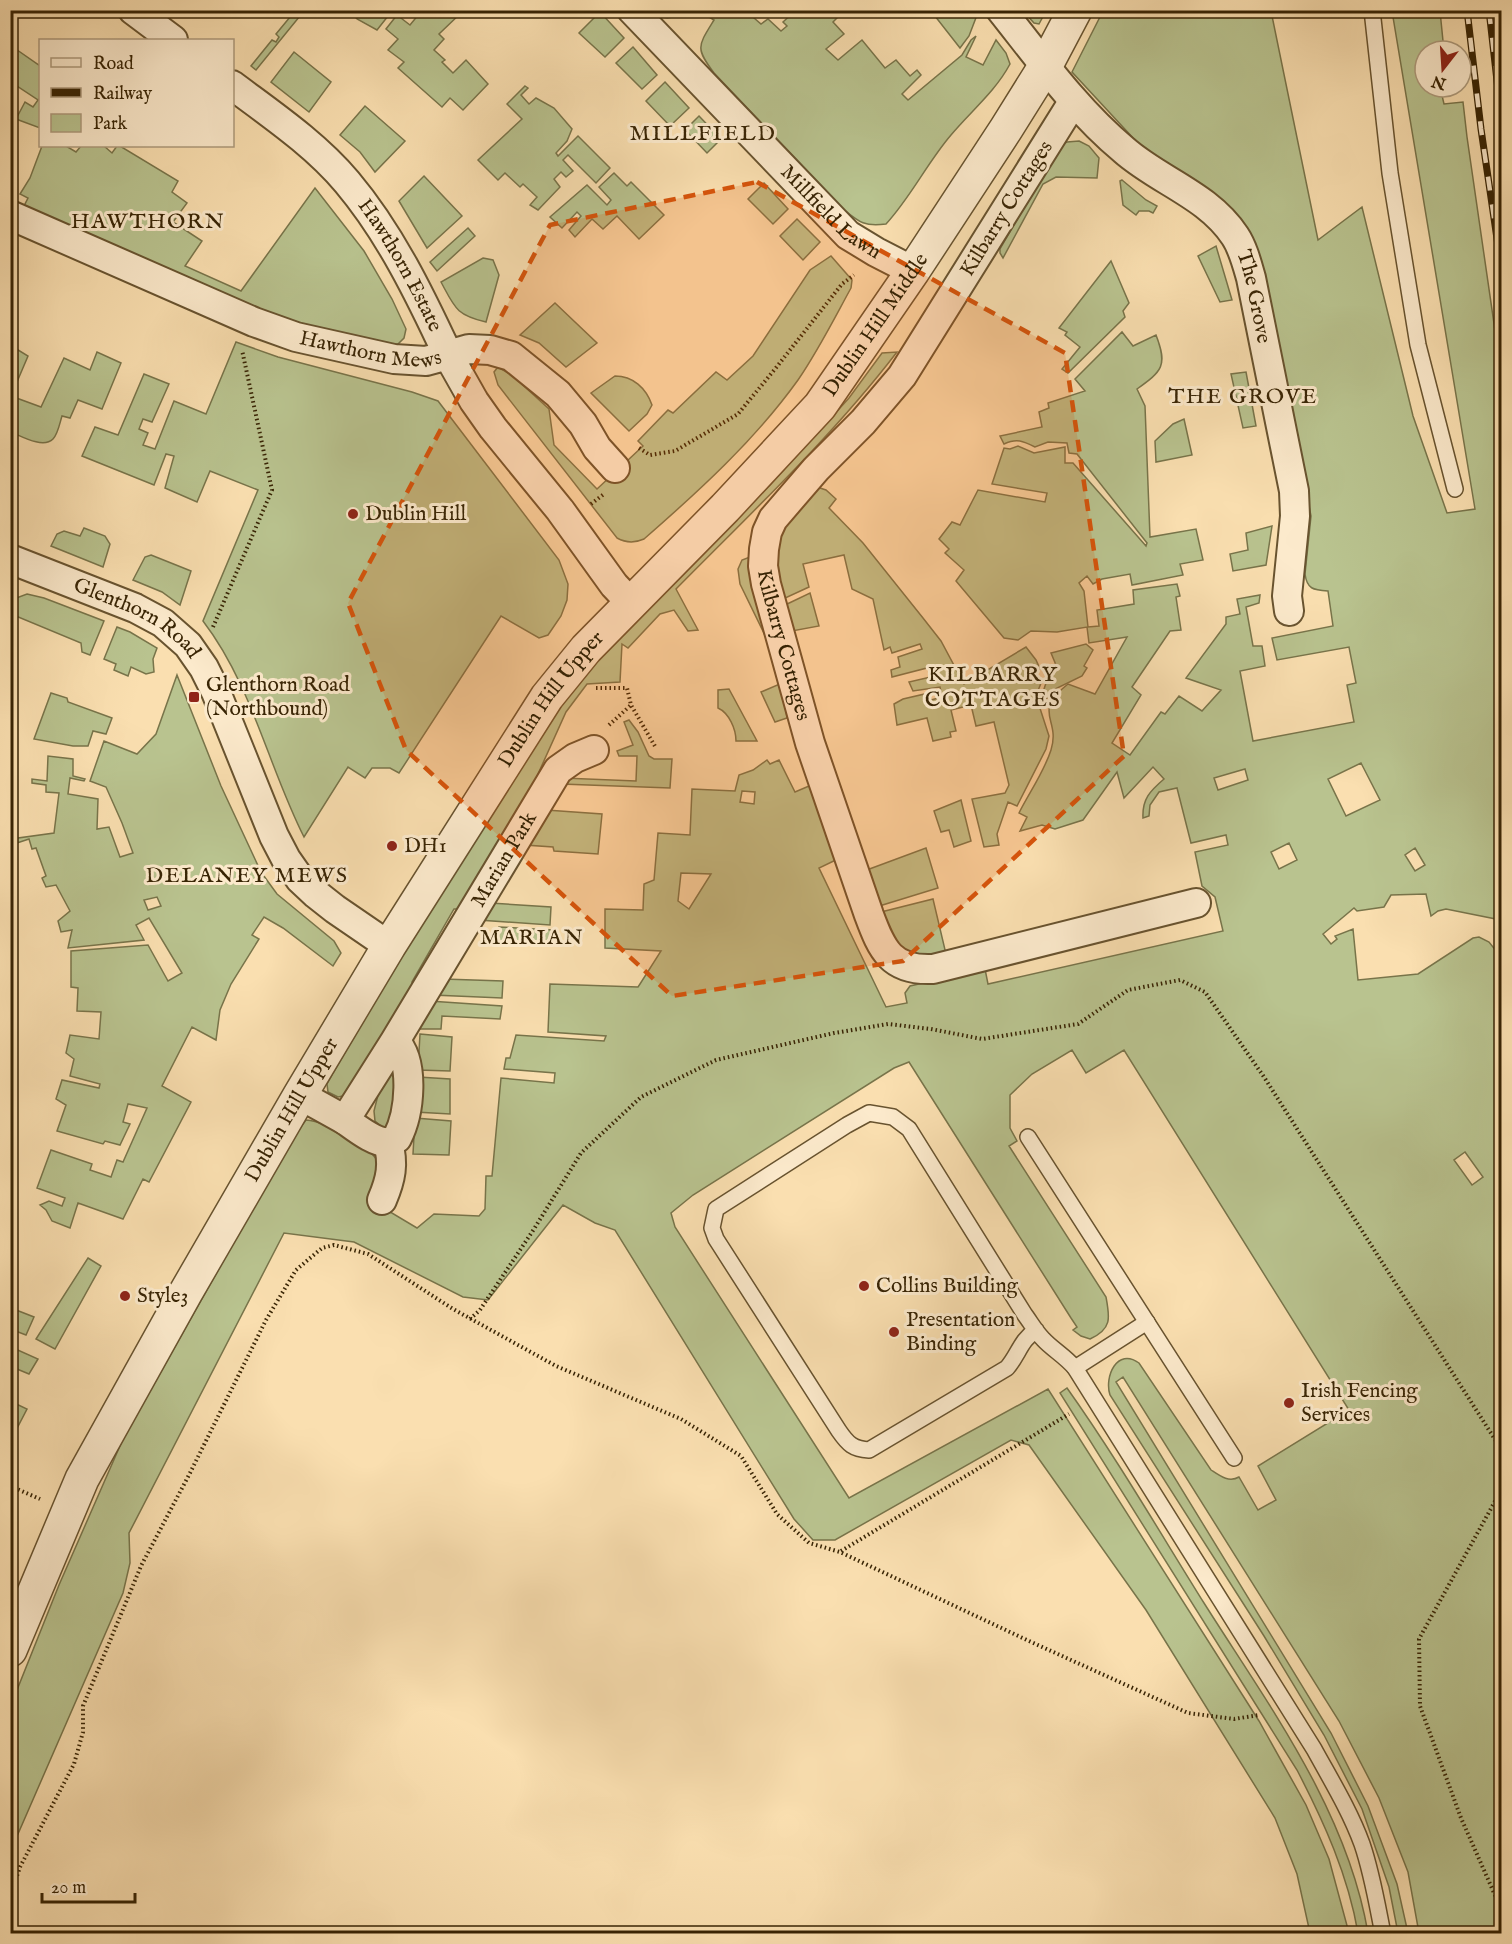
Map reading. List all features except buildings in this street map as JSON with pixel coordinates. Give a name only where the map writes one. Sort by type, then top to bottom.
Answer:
[{"type":"street","points":[[133,10],[172,39]]},
{"type":"street","name":"Millfield Lawn","points":[[632,10],[848,235],[913,271]]},
{"type":"street","name":"The Grove","points":[[1001,10],[1073,102],[1130,155],[1158,176],[1192,195],[1211,209],[1235,236],[1246,258],[1294,491],[1296,516],[1287,596],[1289,611]]},
{"type":"street","name":"Dublin Hill Middle","points":[[630,602],[725,508],[820,406],[913,271],[1046,65],[1075,10]]},
{"type":"street","name":"Hawthorn Estate","points":[[234,86],[287,126],[347,182],[388,242],[424,304],[448,355],[469,349],[490,350],[511,356],[558,394],[583,424],[597,448],[615,468]]},
{"type":"street","name":"Kilbarry Cottages","points":[[1073,102],[902,376],[863,422],[795,492],[773,519],[767,532],[763,566],[810,743],[878,940],[889,957],[901,966],[917,970],[933,969],[1196,903]]},
{"type":"street","name":"Hawthorn Mews","points":[[13,216],[254,322],[296,337],[394,359],[426,361],[448,355],[474,401],[493,428],[560,510],[614,585],[630,602]]},
{"type":"street","name":"Glenthorn Road","points":[[10,559],[135,608],[163,623],[188,645],[204,668],[216,692],[274,836],[286,859],[300,879],[316,894],[389,946]]},
{"type":"street","name":"Dublin Hill Upper","points":[[14,1641],[82,1479],[186,1292],[300,1095],[389,946],[547,697],[586,649],[630,602]]},
{"type":"street","name":"Marian Park","points":[[345,1120],[558,770],[599,739]]},
{"type":"street","points":[[300,1095],[378,1140],[388,1142],[397,1138],[406,1114],[408,1071],[402,1048],[395,1041]]},
{"type":"street","points":[[382,1200],[391,1179],[392,1159],[388,1142]]},
{"type":"lane","points":[[1372,10],[1390,173],[1418,345],[1455,489]]},
{"type":"lane","points":[[1036,1330],[1026,1337],[1007,1368],[869,1450],[856,1449],[848,1444],[839,1431],[716,1239],[712,1228],[716,1209],[869,1113],[893,1117],[909,1129],[1025,1315],[1042,1338],[1064,1355],[1076,1368],[1314,1749],[1342,1799],[1362,1844],[1383,1934]]},
{"type":"lane","points":[[1028,1137],[1234,1458]]},
{"type":"lane","points":[[1076,1368],[1147,1322]]},
{"type":"path","points":[[636,445],[650,455],[675,451],[738,414],[842,284],[854,275]]},
{"type":"path","points":[[210,631],[272,490],[242,350],[244,344]]},
{"type":"path","points":[[594,688],[627,688],[630,705],[656,748]]},
{"type":"path","points":[[599,739],[630,705]]},
{"type":"path","points":[[10,1897],[20,1867],[74,1764],[83,1731],[83,1706],[141,1566],[266,1320],[296,1270],[322,1248],[334,1245],[368,1254],[453,1309],[556,1366],[681,1419],[741,1456],[777,1514],[808,1543],[840,1552],[1188,1713],[1234,1719],[1259,1714]]},
{"type":"path","points":[[840,1552],[1069,1414]]},
{"type":"path","points":[[10,1486],[40,1499]]},
{"type":"highlighted area","points":[[757,182],[1065,353],[1124,756],[903,961],[672,996],[406,750],[348,603],[550,225]]},
{"type":"green space","points":[[295,11],[304,11],[256,70],[251,66],[272,40],[276,42],[279,37],[276,34]]},
{"type":"green space","points":[[350,11],[392,11],[377,30],[357,19]]},
{"type":"green space","points":[[416,11],[463,11],[439,34],[444,39],[434,50],[445,60],[442,62],[453,73],[466,60],[488,84],[463,110],[450,98],[442,107],[398,68],[404,62],[388,50],[398,39],[386,29],[397,15],[410,25],[419,14]]},
{"type":"green space","points":[[650,11],[684,11],[667,18]]},
{"type":"green space","points":[[699,11],[746,11],[761,24],[768,19],[781,31],[787,26],[783,22],[795,11],[839,11],[841,14],[833,22],[844,34],[826,49],[838,60],[862,40],[885,68],[896,60],[910,76],[917,70],[921,75],[902,94],[908,100],[962,55],[976,36],[966,57],[983,65],[996,40],[1006,53],[1010,64],[990,92],[942,146],[886,224],[872,225],[858,220],[843,209],[714,73],[701,52],[701,47],[714,20]]},
{"type":"green space","points":[[931,11],[974,11],[977,15],[969,36],[960,48]]},
{"type":"green space","points":[[1023,11],[1046,11],[1039,24],[1034,23]]},
{"type":"green space","points":[[1103,11],[1271,11],[1318,240],[1362,207],[1413,416],[1447,513],[1475,509],[1392,11],[1440,11],[1443,39],[1413,39],[1413,99],[1443,99],[1444,104],[1463,102],[1501,372],[1501,920],[1446,909],[1431,916],[1426,894],[1391,895],[1384,907],[1357,911],[1354,908],[1323,934],[1331,944],[1337,939],[1335,936],[1353,929],[1358,980],[1418,974],[1473,938],[1479,937],[1489,942],[1501,957],[1501,1933],[1419,1933],[1408,1872],[1379,1798],[1339,1721],[1123,1377],[1116,1382],[1331,1733],[1368,1806],[1397,1884],[1408,1933],[1398,1933],[1389,1887],[1362,1809],[1324,1735],[1264,1636],[1110,1395],[1109,1380],[1114,1366],[1124,1359],[1131,1359],[1139,1363],[1211,1470],[1228,1479],[1239,1477],[1258,1510],[1276,1500],[1258,1466],[1349,1410],[1124,1050],[1086,1073],[1072,1050],[1032,1074],[1010,1095],[1010,1128],[1017,1141],[1009,1146],[1106,1297],[1108,1322],[1102,1331],[1090,1339],[1073,1330],[1077,1327],[909,1062],[894,1068],[693,1195],[671,1213],[675,1227],[849,1498],[1048,1389],[1259,1721],[1306,1805],[1329,1859],[1349,1933],[1310,1933],[1297,1874],[1275,1818],[1146,1610],[1029,1445],[1011,1440],[835,1540],[813,1540],[794,1519],[615,1230],[595,1223],[563,1205],[488,1300],[463,1297],[354,1242],[284,1233],[129,1533],[130,1563],[123,1593],[11,1850],[11,1705],[59,1585],[123,1439],[293,1137],[306,1120],[338,1130],[361,1144],[377,1161],[380,1169],[370,1200],[417,1228],[434,1214],[479,1216],[485,1209],[486,1176],[492,1176],[501,1078],[554,1083],[555,1073],[504,1069],[506,1058],[510,1058],[516,1035],[604,1041],[606,1036],[548,1032],[550,984],[638,987],[661,951],[605,948],[605,909],[643,910],[644,884],[654,880],[658,833],[690,835],[692,789],[735,791],[739,775],[753,770],[767,760],[770,764],[779,760],[795,792],[816,783],[844,856],[819,868],[886,1007],[907,1003],[905,993],[910,986],[985,969],[988,984],[1223,931],[1215,897],[1202,886],[1195,852],[1228,845],[1226,835],[1191,843],[1177,788],[1159,792],[1150,805],[1149,816],[1143,818],[1148,796],[1164,779],[1153,767],[1124,798],[1117,772],[1083,820],[1055,829],[1042,825],[1020,831],[1027,817],[1019,813],[1051,750],[1053,730],[1049,709],[1051,702],[1068,684],[1095,694],[1127,637],[1089,643],[1087,627],[1057,632],[1031,631],[1018,640],[1004,638],[956,581],[964,570],[945,553],[949,549],[939,539],[952,522],[960,525],[978,490],[1045,502],[1047,493],[992,484],[1004,448],[1010,449],[1018,446],[1034,453],[1065,447],[1065,463],[1073,463],[1146,546],[1147,543],[1077,454],[1069,453],[1067,443],[1048,442],[1035,447],[1020,441],[1004,444],[1000,436],[1042,427],[1039,412],[1049,408],[1048,403],[1085,391],[1075,379],[1122,332],[1133,346],[1156,335],[1162,354],[1160,367],[1137,389],[1145,406],[1150,537],[1196,529],[1203,560],[1180,564],[1183,575],[1132,585],[1130,574],[1102,579],[1093,584],[1087,576],[1079,583],[1084,591],[1088,627],[1099,626],[1097,610],[1134,604],[1133,590],[1177,584],[1180,596],[1176,597],[1181,630],[1170,631],[1132,687],[1141,695],[1112,743],[1130,755],[1161,712],[1165,714],[1179,696],[1202,711],[1221,690],[1186,678],[1226,624],[1226,617],[1240,614],[1237,599],[1260,595],[1259,603],[1246,607],[1253,646],[1262,646],[1265,666],[1240,671],[1253,741],[1354,722],[1347,685],[1356,683],[1349,647],[1277,660],[1272,638],[1333,626],[1328,591],[1312,588],[1306,579],[1311,516],[1263,274],[1254,242],[1243,222],[1221,200],[1147,153],[1072,72]],"holes":[[[1361,763],[1380,800],[1346,816],[1328,779]],[[1245,769],[1248,780],[1218,790],[1214,778]],[[742,791],[755,792],[754,804],[740,802]],[[1289,843],[1297,860],[1279,869],[1271,852]],[[1415,848],[1425,865],[1415,871],[1405,855]],[[681,873],[711,874],[689,909],[678,901]],[[1465,1152],[1483,1177],[1472,1185],[1454,1160]]]},
{"type":"green space","points":[[600,12],[624,38],[605,57],[579,33]]},
{"type":"green space","points":[[10,45],[39,65],[39,128],[16,119],[25,102],[33,107],[38,100],[11,82]]},
{"type":"green space","points":[[633,47],[657,75],[642,89],[616,63]]},
{"type":"green space","points":[[294,52],[331,82],[309,112],[271,82]]},
{"type":"green space","points":[[665,82],[689,108],[670,126],[646,101]]},
{"type":"green space","points":[[525,86],[528,88],[521,95],[529,104],[536,98],[554,108],[572,129],[567,141],[556,153],[558,156],[578,136],[610,168],[596,183],[568,155],[563,160],[573,171],[566,177],[561,172],[554,179],[560,187],[538,210],[530,205],[537,197],[523,184],[520,187],[505,173],[498,180],[478,160],[522,119],[507,104]]},
{"type":"green space","points":[[365,106],[405,141],[375,172],[360,152],[340,135]]},
{"type":"green space","points":[[699,116],[721,139],[707,153],[685,130]]},
{"type":"green space","points":[[1079,141],[1089,146],[1099,158],[1097,178],[1056,177],[1043,184],[1003,258],[1000,249],[1060,145]]},
{"type":"green space","points":[[42,147],[68,147],[76,152],[80,147],[105,147],[112,153],[116,147],[122,147],[178,181],[172,192],[187,203],[173,222],[202,241],[185,266],[241,291],[315,188],[364,251],[392,299],[406,329],[404,338],[398,344],[370,342],[279,317],[24,206],[28,198],[20,194],[30,178]]},
{"type":"green space","points":[[614,173],[627,186],[631,182],[664,215],[639,239],[617,216],[603,229],[592,219],[575,237],[569,230],[581,216],[577,212],[562,228],[550,217],[587,185],[607,205],[611,200],[599,187]]},
{"type":"green space","points":[[424,176],[462,216],[427,248],[399,201]]},
{"type":"green space","points":[[1122,180],[1157,206],[1153,213],[1139,211],[1136,215],[1123,205],[1120,181]]},
{"type":"green space","points":[[764,183],[788,209],[773,224],[748,199]]},
{"type":"green space","points":[[797,219],[820,242],[803,260],[780,236]]},
{"type":"green space","points":[[468,228],[475,236],[437,271],[430,262]]},
{"type":"green space","points":[[1216,246],[1232,300],[1220,302],[1198,256]]},
{"type":"green space","points":[[831,256],[852,280],[851,288],[798,380],[764,423],[726,464],[644,539],[627,542],[617,538],[498,385],[494,372],[498,367],[513,376],[549,409],[554,445],[597,489],[643,446],[638,441],[668,410],[673,413],[716,372],[727,380],[753,356],[810,270]]},
{"type":"green space","points":[[483,258],[493,260],[499,275],[486,322],[462,313],[441,282]]},
{"type":"green space","points":[[1111,261],[1129,303],[1123,311],[1125,317],[1068,373],[1062,369],[1080,347],[1065,335],[1067,332],[1059,328]]},
{"type":"green space","points":[[555,303],[597,343],[566,367],[539,343],[520,335]]},
{"type":"green space","points":[[236,342],[278,357],[438,401],[559,560],[568,584],[567,600],[561,616],[548,635],[539,638],[501,616],[399,773],[390,768],[372,768],[365,778],[348,767],[304,837],[247,699],[220,646],[203,621],[258,490],[210,471],[197,502],[165,488],[174,456],[166,454],[154,485],[82,456],[95,427],[118,435],[144,374],[169,384],[152,422],[143,419],[139,429],[148,433],[143,445],[155,449],[174,401],[206,414]]},
{"type":"green space","points":[[10,345],[28,356],[11,396],[41,407],[64,358],[90,370],[97,352],[121,363],[102,409],[78,400],[70,418],[62,416],[53,439],[44,443],[26,439],[11,432]]},
{"type":"green space","points":[[897,352],[872,384],[818,444],[676,589],[698,630],[688,631],[674,610],[660,614],[628,648],[622,644],[620,682],[587,684],[566,712],[510,836],[500,838],[473,885],[466,909],[454,909],[412,982],[414,992],[348,1095],[338,1097],[328,1092],[327,1084],[333,1073],[458,858],[544,726],[591,663],[770,485],[849,398],[882,353]]},
{"type":"green space","points":[[1246,372],[1256,426],[1243,428],[1231,374]]},
{"type":"green space","points":[[615,376],[628,378],[638,384],[652,405],[647,414],[629,431],[591,393]]},
{"type":"green space","points":[[1184,419],[1192,455],[1156,462],[1155,441],[1173,424]]},
{"type":"green space","points":[[820,488],[836,499],[829,508],[863,543],[941,641],[964,684],[1026,647],[1036,660],[1040,669],[1031,667],[1027,680],[1041,683],[1036,696],[1049,736],[1046,749],[1017,806],[1008,802],[997,834],[999,845],[984,847],[972,799],[1005,793],[1009,785],[994,722],[976,726],[971,705],[951,710],[956,731],[950,732],[951,737],[933,741],[927,718],[897,725],[894,704],[903,699],[929,693],[931,700],[942,697],[940,687],[913,691],[909,682],[935,676],[931,667],[892,677],[891,670],[900,667],[898,657],[922,649],[920,644],[892,653],[890,647],[884,650],[873,599],[852,589],[844,555],[803,564],[809,587],[781,600],[775,561],[778,538],[790,518]]},
{"type":"green space","points":[[1272,526],[1266,565],[1233,571],[1230,554],[1248,550],[1246,533]]},
{"type":"green space","points":[[84,528],[105,536],[110,544],[103,567],[51,546],[57,534],[64,531],[80,536]]},
{"type":"green space","points":[[151,555],[191,571],[180,605],[162,592],[133,580],[145,557]]},
{"type":"green space","points":[[750,557],[776,658],[740,584],[738,569],[742,560]]},
{"type":"green space","points":[[810,593],[819,626],[792,631],[783,606]]},
{"type":"green space","points":[[27,594],[44,598],[104,621],[90,655],[82,652],[81,643],[11,614],[11,600]]},
{"type":"green space","points":[[117,627],[157,648],[153,659],[154,672],[146,674],[131,667],[128,676],[114,670],[116,664],[104,659]]},
{"type":"green space","points":[[1086,644],[1093,650],[1084,666],[1087,668],[1082,676],[1053,690],[1044,702],[1043,692],[1056,665],[1051,653]]},
{"type":"green space","points":[[177,675],[221,786],[261,872],[277,894],[334,941],[341,953],[333,966],[283,928],[264,917],[252,935],[259,939],[231,984],[220,1010],[216,1040],[192,1027],[162,1086],[191,1102],[149,1182],[143,1179],[123,1219],[78,1203],[70,1228],[52,1221],[40,1205],[49,1201],[62,1206],[65,1198],[37,1188],[51,1150],[92,1164],[90,1170],[111,1177],[117,1160],[123,1162],[147,1108],[128,1104],[123,1122],[130,1124],[120,1145],[105,1141],[103,1144],[57,1131],[66,1105],[56,1099],[62,1080],[99,1088],[100,1084],[70,1076],[74,1059],[66,1053],[70,1035],[99,1039],[101,1012],[77,1011],[78,988],[71,987],[71,951],[148,945],[168,981],[182,973],[149,918],[136,925],[144,940],[68,948],[72,930],[61,932],[58,921],[70,911],[56,885],[46,887],[42,878],[46,876],[36,848],[32,849],[29,839],[11,845],[11,839],[54,833],[59,793],[46,792],[46,785],[32,783],[32,779],[47,781],[48,756],[73,759],[73,776],[85,779],[84,781],[70,778],[68,794],[98,799],[97,829],[109,827],[120,857],[133,853],[106,787],[90,781],[104,741],[137,754],[156,734]],"holes":[[[157,897],[161,906],[148,910],[144,900]]]},
{"type":"green space","points":[[782,683],[787,718],[775,722],[761,692]]},
{"type":"green space","points":[[729,689],[757,741],[736,741],[731,722],[718,708],[718,690]]},
{"type":"green space","points":[[51,693],[67,698],[68,702],[112,718],[106,734],[93,731],[88,746],[73,746],[34,739]]},
{"type":"green space","points":[[629,720],[638,732],[649,756],[654,759],[672,759],[670,788],[561,784],[563,778],[636,781],[637,756],[619,756],[617,751],[633,745],[624,722]]},
{"type":"green space","points":[[961,800],[971,841],[954,847],[949,830],[941,832],[934,811]]},
{"type":"green space","points":[[546,810],[602,814],[598,854],[554,851],[553,847],[525,845]]},
{"type":"green space","points":[[926,848],[938,888],[876,907],[864,871]]},
{"type":"green space","points":[[933,899],[946,954],[917,958],[898,949],[877,913]]},
{"type":"green space","points":[[490,903],[551,907],[550,925],[479,920]]},
{"type":"green space","points":[[499,927],[553,930],[552,945],[499,942]]},
{"type":"green space","points":[[443,979],[503,981],[502,998],[433,995]]},
{"type":"green space","points":[[429,1001],[502,1006],[500,1019],[442,1016],[441,1029],[420,1029],[421,1015]]},
{"type":"green space","points":[[420,1034],[452,1037],[450,1071],[418,1070]]},
{"type":"green space","points":[[400,1070],[388,1132],[375,1121],[374,1111],[384,1071]]},
{"type":"green space","points":[[418,1077],[450,1079],[450,1114],[415,1112]]},
{"type":"green space","points":[[415,1118],[451,1121],[449,1155],[413,1154]]},
{"type":"green space","points":[[88,1258],[101,1266],[55,1349],[36,1339]]},
{"type":"green space","points":[[11,1308],[34,1317],[26,1335],[13,1330],[11,1339]]},
{"type":"green space","points":[[11,1347],[38,1359],[29,1374],[17,1369],[11,1379],[11,1358],[14,1351]]},
{"type":"green space","points":[[1067,1388],[1120,1467],[1302,1760],[1343,1844],[1358,1888],[1368,1933],[1358,1933],[1348,1890],[1334,1849],[1297,1770],[1060,1393]]},
{"type":"green space","points":[[10,1401],[27,1409],[13,1436],[11,1435]]},
{"type":"railway","points":[[1467,10],[1481,129],[1502,273]]},
{"type":"railway","points":[[1489,10],[1502,125]]},
{"type":"place","name":"Dublin Hill","points":[[353,514]]},
{"type":"place","name":"Glenthorn Road (Northbound)","points":[[194,697]]},
{"type":"place","name":"DH1","points":[[392,846]]},
{"type":"place","name":"Collins Building","points":[[864,1286]]},
{"type":"place","name":"Style3","points":[[125,1296]]},
{"type":"place","name":"Presentation Binding","points":[[894,1332]]},
{"type":"place","name":"Irish Fencing Services","points":[[1289,1403]]},
{"type":"district","name":"MILLFIELD","points":[[703,134]]},
{"type":"district","name":"HAWTHORN","points":[[148,222]]},
{"type":"district","name":"THE GROVE","points":[[1243,397]]},
{"type":"district","name":"KILBARRY COTTAGES","points":[[993,688]]},
{"type":"district","name":"DELANEY MEWS","points":[[247,876]]},
{"type":"district","name":"MARIAN","points":[[532,938]]}]
